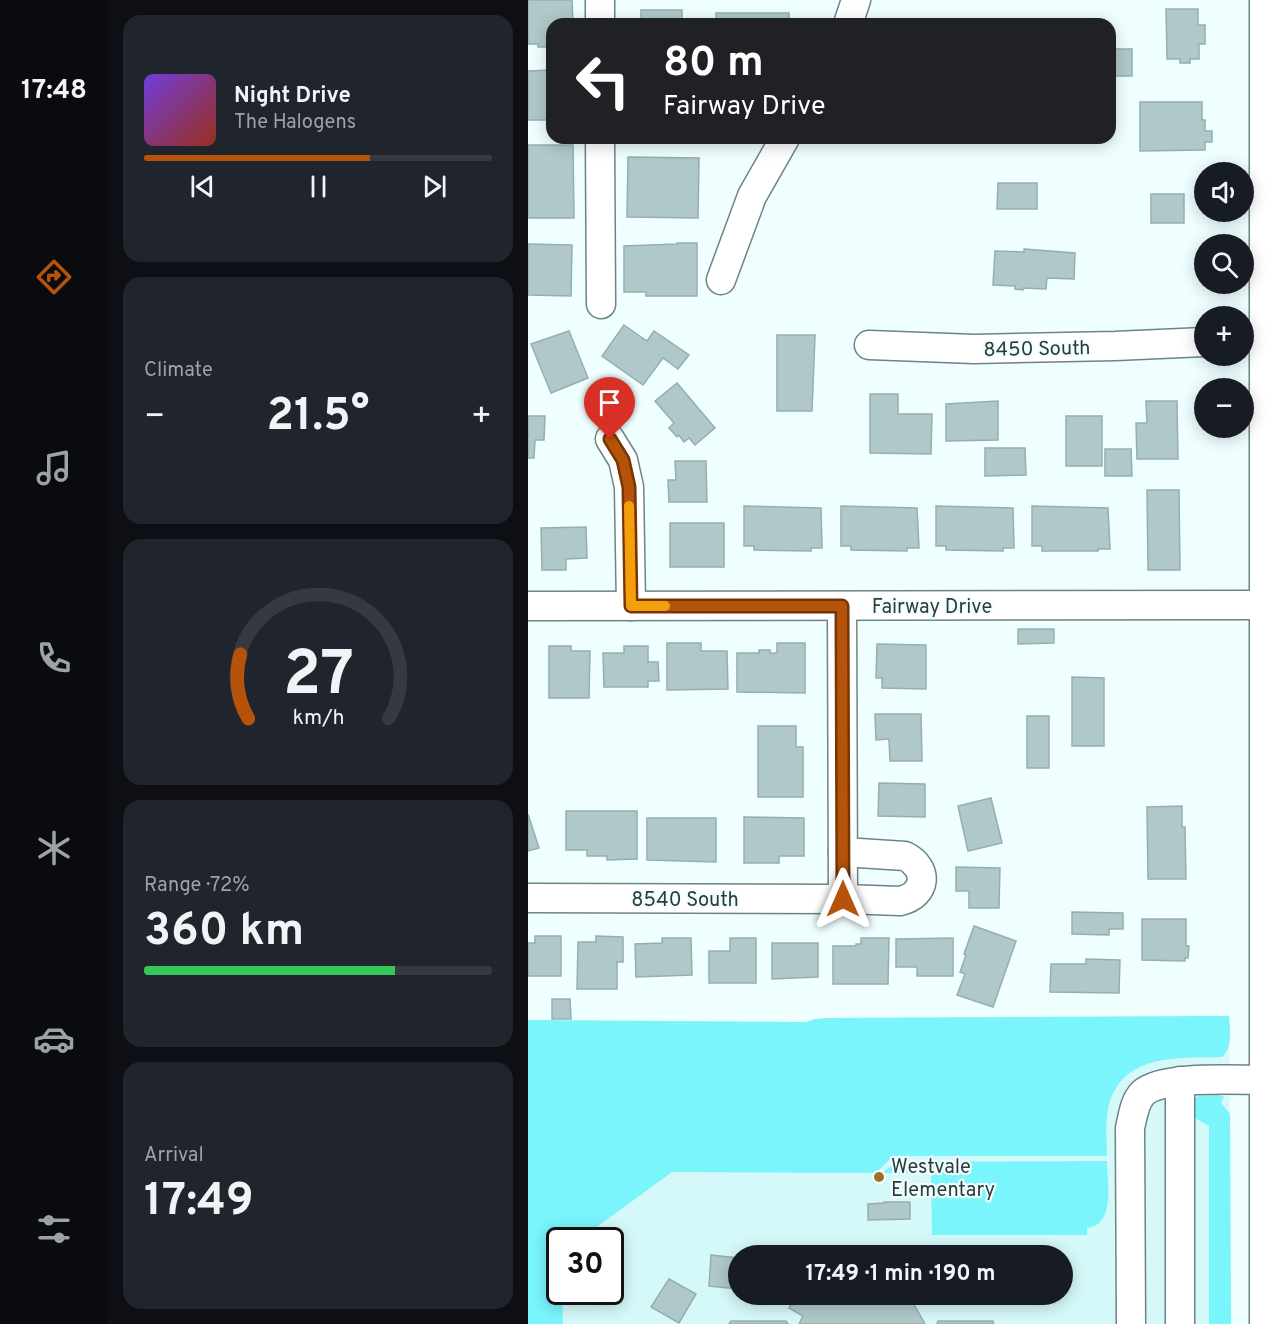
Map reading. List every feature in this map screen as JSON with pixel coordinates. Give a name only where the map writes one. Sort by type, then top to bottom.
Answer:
[{"type":"street","points":[[600,0],[600,18]]},
{"type":"street","points":[[850,18],[856,0]]},
{"type":"street","points":[[1264,0],[1254,340],[1268,605],[1264,1324]]},
{"type":"street","points":[[600,144],[601,304]]},
{"type":"street","points":[[721,280],[752,196],[782,144]]},
{"type":"street","name":"8450 South","points":[[868,345],[974,349],[1194,342]]},
{"type":"street","points":[[610,439],[623,460],[629,487],[631,606]]},
{"type":"street","name":"Fairway Drive","points":[[528,606],[1268,605]]},
{"type":"street","points":[[842,606],[843,899]]},
{"type":"street","name":"8540 South","points":[[528,898],[900,901],[909,899],[920,887],[922,877],[919,868],[905,856],[843,852]]},
{"type":"street","points":[[1131,1324],[1130,1128],[1135,1104],[1144,1092],[1154,1087],[1180,1081],[1264,1080]]},
{"type":"street","points":[[1180,1081],[1180,1324]]},
{"type":"shaded area","name":"Westvale Elementary","points":[[1229,1016],[1231,1324],[528,1324],[528,1020],[806,1022],[815,1019]]},
{"type":"shaded area","points":[[1229,1016],[1230,1032],[1228,1048],[1222,1057],[1169,1059],[1153,1062],[1137,1068],[1125,1077],[1114,1091],[1108,1109],[1107,1156],[893,1156],[877,1173],[672,1172],[597,1227],[546,1227],[546,1305],[562,1305],[563,1324],[528,1324],[528,1020],[806,1022],[829,1018]]},
{"type":"shaded area","points":[[1199,1096],[1224,1097],[1221,1103],[1230,1114],[1231,1324],[1209,1324],[1209,1126],[1193,1117],[1193,1099]]},
{"type":"shaded area","points":[[1107,1161],[1106,1211],[1096,1225],[1087,1228],[1087,1235],[932,1235],[931,1173],[883,1173],[895,1162]]},
{"type":"building","points":[[528,0],[572,0],[573,18],[546,18],[546,47],[528,44]]},
{"type":"building","points":[[1166,9],[1198,9],[1198,25],[1205,25],[1205,44],[1199,44],[1199,59],[1190,59],[1190,63],[1180,63],[1180,59],[1167,59]]},
{"type":"building","points":[[641,10],[682,10],[682,18],[641,18]]},
{"type":"building","points":[[716,13],[789,13],[789,18],[716,18]]},
{"type":"building","points":[[1116,49],[1132,49],[1132,76],[1116,76]]},
{"type":"building","points":[[546,70],[546,120],[528,120],[528,71]]},
{"type":"building","points":[[1140,102],[1202,102],[1202,120],[1205,120],[1205,131],[1212,131],[1212,142],[1205,142],[1205,150],[1140,151]]},
{"type":"building","points":[[528,145],[573,145],[574,218],[528,218]]},
{"type":"building","points":[[628,157],[699,158],[698,218],[627,217]]},
{"type":"building","points":[[998,183],[1037,183],[1037,209],[997,209]]},
{"type":"building","points":[[1151,194],[1184,194],[1184,223],[1151,223]]},
{"type":"building","points":[[697,243],[697,296],[646,296],[646,292],[624,292],[624,246]]},
{"type":"building","points":[[528,244],[572,245],[571,296],[528,295]]},
{"type":"building","points":[[1024,249],[1075,253],[1074,279],[1047,278],[1046,289],[1023,288],[1023,290],[1015,289],[1015,286],[993,285],[995,251],[1024,252]]},
{"type":"building","points":[[624,325],[647,341],[654,331],[689,355],[678,369],[663,358],[643,385],[602,356]]},
{"type":"building","points":[[569,331],[588,378],[551,393],[531,344]]},
{"type":"building","points":[[777,335],[815,335],[812,411],[777,411]]},
{"type":"building","points":[[677,383],[715,428],[695,445],[689,438],[684,442],[679,435],[677,437],[669,428],[674,423],[655,401]]},
{"type":"building","points":[[870,394],[898,394],[898,414],[932,414],[931,454],[870,453]]},
{"type":"building","points":[[998,401],[998,440],[946,441],[946,404]]},
{"type":"building","points":[[1146,401],[1177,401],[1178,459],[1137,459],[1136,423],[1147,423]]},
{"type":"building","points":[[528,416],[545,416],[544,440],[535,440],[534,458],[528,458]]},
{"type":"building","points":[[1066,416],[1102,416],[1102,466],[1066,466]]},
{"type":"building","points":[[985,448],[1025,448],[1026,475],[985,476]]},
{"type":"building","points":[[1105,449],[1131,449],[1132,476],[1105,476]]},
{"type":"building","points":[[675,461],[706,461],[707,502],[669,502],[668,480],[676,480]]},
{"type":"building","points":[[1147,490],[1179,490],[1180,570],[1148,570]]},
{"type":"building","points":[[744,506],[821,508],[822,548],[811,548],[811,551],[754,550],[754,546],[744,546]]},
{"type":"building","points":[[841,506],[917,508],[919,548],[907,548],[907,551],[851,550],[851,546],[841,546]]},
{"type":"building","points":[[936,506],[1013,508],[1014,548],[1003,548],[1003,551],[946,550],[946,546],[936,546]]},
{"type":"building","points":[[1032,506],[1108,508],[1110,549],[1042,551],[1042,546],[1032,546]]},
{"type":"building","points":[[670,523],[724,523],[724,567],[670,567]]},
{"type":"building","points":[[586,527],[587,558],[566,559],[566,570],[542,570],[541,528]]},
{"type":"building","points":[[1018,629],[1054,629],[1054,643],[1018,644]]},
{"type":"building","points":[[667,643],[701,643],[701,651],[727,651],[728,689],[667,690]]},
{"type":"building","points":[[777,643],[805,643],[805,693],[737,692],[737,653],[759,653],[759,650],[770,650],[770,653],[777,653]]},
{"type":"building","points":[[877,644],[926,645],[926,689],[882,688],[882,678],[876,678]]},
{"type":"building","points":[[549,646],[571,646],[571,651],[590,651],[589,698],[549,698]]},
{"type":"building","points":[[624,646],[648,646],[648,662],[658,662],[659,681],[648,681],[648,687],[604,687],[603,653],[624,653]]},
{"type":"building","points":[[1072,677],[1104,678],[1104,746],[1072,746]]},
{"type":"building","points":[[875,714],[921,714],[922,761],[890,761],[889,739],[876,740]]},
{"type":"building","points":[[1027,716],[1049,716],[1049,768],[1027,768]]},
{"type":"building","points":[[758,726],[796,726],[796,747],[803,747],[803,797],[758,797]]},
{"type":"building","points":[[879,783],[925,784],[925,817],[878,816]]},
{"type":"building","points":[[991,798],[1002,843],[968,851],[958,806]]},
{"type":"building","points":[[1182,806],[1182,827],[1185,827],[1186,879],[1148,879],[1147,807]]},
{"type":"building","points":[[566,811],[637,811],[637,859],[607,860],[607,856],[587,856],[587,850],[566,850]]},
{"type":"building","points":[[528,814],[539,848],[528,851]]},
{"type":"building","points":[[744,817],[804,818],[804,856],[779,856],[779,863],[744,863]]},
{"type":"building","points":[[647,818],[716,818],[716,862],[647,860]]},
{"type":"building","points":[[956,867],[1000,868],[999,908],[969,908],[969,891],[956,891]]},
{"type":"building","points":[[1072,912],[1123,913],[1123,929],[1109,929],[1109,935],[1072,934]]},
{"type":"building","points":[[1142,919],[1186,919],[1188,958],[1185,958],[1185,961],[1142,960]]},
{"type":"building","points":[[974,926],[1016,941],[993,1007],[957,995],[965,974],[960,972],[966,955],[964,954]]},
{"type":"building","points":[[535,936],[561,936],[561,976],[528,976],[528,943],[535,943]]},
{"type":"building","points":[[596,936],[623,937],[623,962],[617,962],[617,989],[577,989],[578,942],[596,942]]},
{"type":"building","points":[[662,938],[691,938],[692,975],[636,977],[635,944],[662,943]]},
{"type":"building","points":[[730,938],[756,938],[756,983],[709,983],[709,951],[730,951]]},
{"type":"building","points":[[861,938],[889,938],[888,984],[833,984],[833,946],[856,946],[856,944],[861,944]]},
{"type":"building","points":[[953,938],[953,976],[917,976],[917,967],[896,967],[896,939]]},
{"type":"building","points":[[772,943],[818,943],[818,977],[772,979]]},
{"type":"building","points":[[1086,959],[1120,960],[1119,993],[1050,992],[1051,964],[1086,964]]},
{"type":"building","points":[[552,999],[570,999],[571,1019],[552,1019]]},
{"type":"building","points":[[910,1202],[910,1219],[868,1220],[868,1204]]},
{"type":"building","points":[[711,1255],[728,1257],[728,1288],[709,1286]]},
{"type":"building","points":[[669,1279],[696,1294],[679,1323],[651,1307]]},
{"type":"building","points":[[791,1305],[914,1305],[925,1324],[799,1324],[803,1316],[789,1308]]},
{"type":"building","points":[[731,1321],[786,1321],[788,1324],[729,1324]]},
{"type":"building","points":[[938,1321],[993,1321],[994,1324],[937,1324]]},
{"type":"slow traffic","points":[[629,506],[631,606],[665,606]]},
{"type":"place","name":"Westvale Elementary","points":[[879,1177]]},
{"type":"route","points":[[610,439],[623,460],[629,487],[631,606],[842,606],[843,899]]}]
